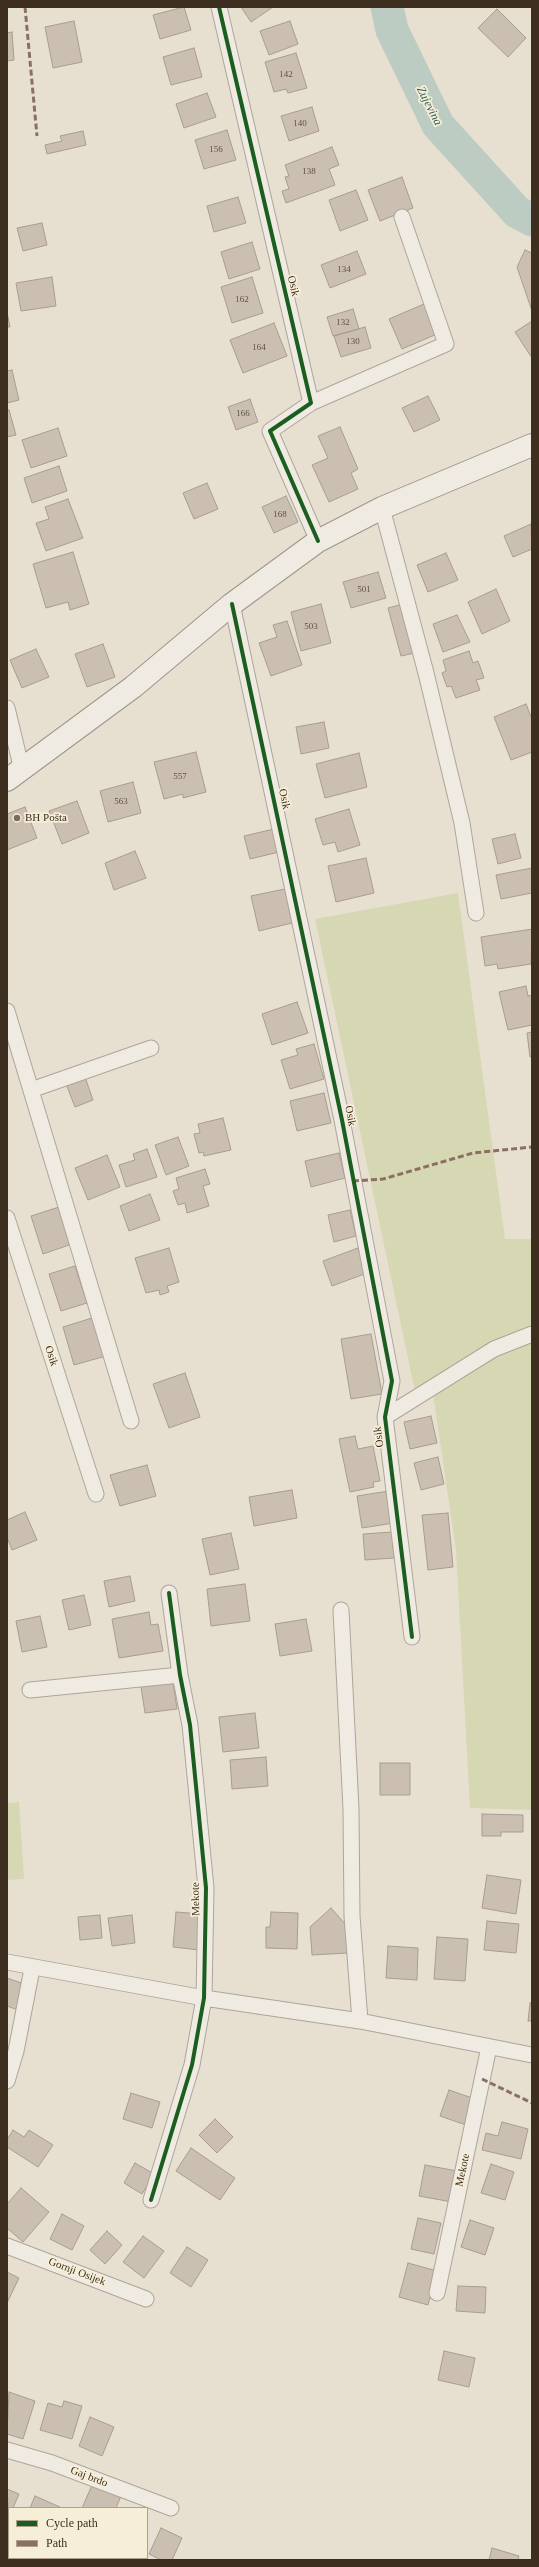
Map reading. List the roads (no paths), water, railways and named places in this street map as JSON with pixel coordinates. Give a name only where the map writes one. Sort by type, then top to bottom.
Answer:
[{"type":"main road","points":[[14,775],[133,687],[232,604],[318,541],[382,508],[530,450]]},
{"type":"street","name":"Osik","points":[[219,7],[311,403]]},
{"type":"street","points":[[318,541],[270,431],[311,403],[446,344],[402,217]]},
{"type":"street","points":[[382,508],[426,672],[462,823],[476,913]]},
{"type":"street","name":"Osik","points":[[232,604],[335,1089],[392,1381],[385,1417],[412,1637]]},
{"type":"street","points":[[7,708],[14,775]]},
{"type":"street","points":[[7,1011],[131,1421]]},
{"type":"street","points":[[31,1090],[151,1048]]},
{"type":"street","name":"Osik","points":[[7,1218],[96,1494]]},
{"type":"street","points":[[385,1417],[494,1349],[532,1334]]},
{"type":"street","name":"Mekote","points":[[151,2200],[192,2065],[204,1998],[206,1888],[190,1725],[180,1675],[169,1593]]},
{"type":"street","points":[[341,1610],[351,1809],[352,1916],[360,2021]]},
{"type":"street","points":[[30,1690],[180,1675]]},
{"type":"street","points":[[7,1962],[32,1969],[204,1998],[360,2021],[532,2055]]},
{"type":"street","points":[[7,2082],[16,2051],[32,1969]]},
{"type":"street","name":"Mekote","points":[[437,2293],[489,2047]]},
{"type":"street","name":"Gornji Osijek","points":[[7,2246],[146,2299]]},
{"type":"street","name":"Gaj brdo","points":[[7,2450],[52,2463],[171,2508]]},
{"type":"waterway","name":"Zujevina","points":[[387,7],[392,30],[438,125],[517,212],[532,220]]},
{"type":"place","name":"BH Pošta","points":[[17,818]]}]
